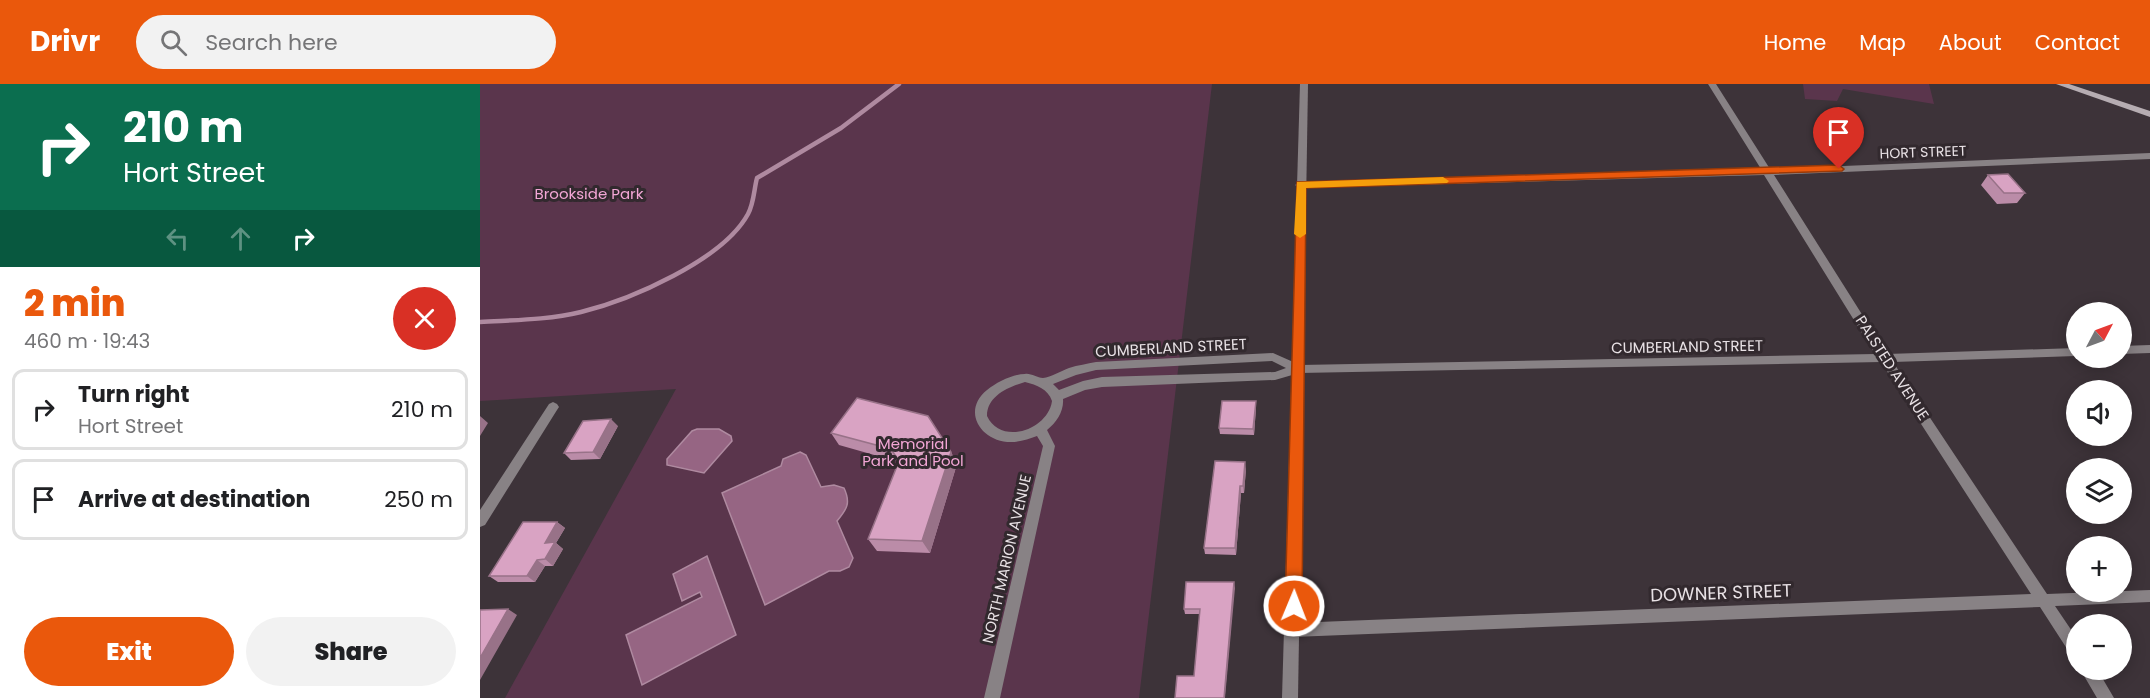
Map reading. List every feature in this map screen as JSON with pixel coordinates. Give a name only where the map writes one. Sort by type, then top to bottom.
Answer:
[{"type":"main road","points":[[2060,84],[2150,114]]},
{"type":"street","points":[[1290,698],[1304,84]]},
{"type":"street","name":"PALSTED AVENUE","points":[[1712,84],[1884,358],[2066,634]]},
{"type":"street","name":"HORT STREET","points":[[1300,184],[1767,172],[2150,156]]},
{"type":"street","points":[[2132,350],[2150,349]]},
{"type":"street","name":"CUMBERLAND STREET","points":[[1057,396],[1083,386],[1102,382],[1275,376],[1299,369],[2066,352]]},
{"type":"street","name":"CUMBERLAND STREET","points":[[1045,382],[1074,371],[1096,366],[1151,363],[1273,357],[1299,369]]},
{"type":"street","points":[[1025,378],[1045,382],[1053,388],[1057,396],[1055,414],[1040,429],[1028,435],[1003,436],[986,426],[982,418],[982,409],[986,399],[1003,384],[1025,378]]},
{"type":"street","points":[[480,520],[553,407]]},
{"type":"street","name":"NORTH MARION AVENUE","points":[[992,698],[1049,446],[1040,429]]},
{"type":"street","name":"DOWNER STREET","points":[[1293,630],[2150,596]]},
{"type":"street","points":[[2095,680],[2106,698]]},
{"type":"green space","name":"Memorial Park and Pool","points":[[480,84],[1212,84],[1139,698],[505,698],[676,389],[480,401]]},
{"type":"green space","points":[[1803,84],[1929,84],[1934,104],[1843,89],[1837,101],[1805,99]]},
{"type":"shaded area","points":[[719,429],[731,436],[732,441],[704,473],[667,465],[667,459],[692,431]]},
{"type":"shaded area","points":[[800,452],[806,455],[821,487],[834,485],[844,488],[847,506],[837,521],[853,558],[849,567],[840,571],[829,571],[765,605],[722,493],[781,466],[783,459]]},
{"type":"shaded area","points":[[707,556],[736,635],[642,685],[626,635],[702,597],[700,592],[682,601],[673,574]]},
{"type":"building","points":[[2008,174],[2025,193],[2004,193],[1988,175]]},
{"type":"building","points":[[857,398],[928,416],[951,452],[922,541],[868,539],[899,461],[891,449],[831,433]]},
{"type":"building","points":[[1222,401],[1256,401],[1253,429],[1219,428]]},
{"type":"building","points":[[611,419],[593,452],[564,453],[583,421]]},
{"type":"building","points":[[1215,461],[1245,462],[1243,486],[1240,486],[1235,548],[1204,548]]},
{"type":"building","points":[[523,522],[557,522],[545,543],[555,542],[545,559],[537,560],[527,576],[489,576]]},
{"type":"building","points":[[1186,582],[1234,582],[1224,698],[1175,698],[1177,676],[1194,676],[1200,609],[1184,609]]},
{"type":"building","points":[[508,609],[480,658],[480,610]]},
{"type":"waterway","points":[[480,322],[569,315],[624,298],[674,276],[718,247],[736,231],[750,210],[757,178],[841,128],[899,84]]},
{"type":"slow traffic","points":[[1300,234],[1300,184],[1443,181]]},
{"type":"route","points":[[1294,606],[1300,184],[1839,169]]},
{"type":"park label","name":"Brookside Park","points":[[589,194]]}]
